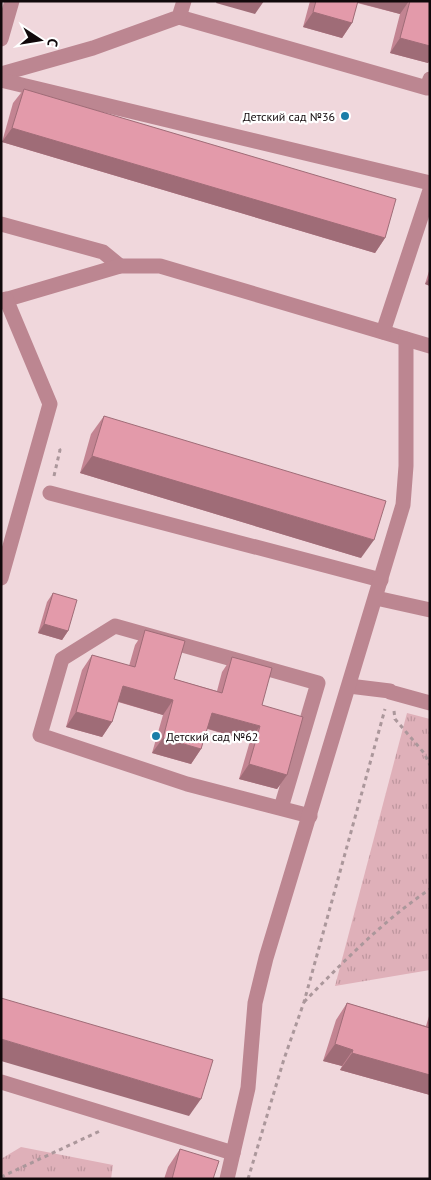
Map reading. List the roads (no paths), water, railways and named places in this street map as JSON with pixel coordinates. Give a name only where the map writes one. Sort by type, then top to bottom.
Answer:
[{"type":"street","points":[[1,39],[12,1]]},
{"type":"street","points":[[179,17],[184,1]]},
{"type":"street","points":[[1,74],[93,48],[179,17],[427,88],[430,79]]},
{"type":"street","points":[[1,80],[430,183]]},
{"type":"street","points":[[383,332],[430,190]]},
{"type":"street","points":[[1,224],[103,252],[120,266]]},
{"type":"street","points":[[1,578],[50,404],[3,300],[120,266],[160,266],[430,346]]},
{"type":"street","points":[[227,1179],[248,1088],[255,1003],[266,958],[403,505],[406,466],[406,339]]},
{"type":"street","points":[[50,494],[381,580]]},
{"type":"street","points":[[376,598],[430,610]]},
{"type":"street","points":[[281,808],[318,683],[115,626],[62,659],[40,735],[188,784],[310,816]]},
{"type":"street","points":[[349,686],[390,691],[430,703]]},
{"type":"street","points":[[1,1082],[233,1154]]},
{"type":"place","name":"Детский сад №36","points":[[345,116]]},
{"type":"place","name":"Детский сад №62","points":[[156,736]]}]
